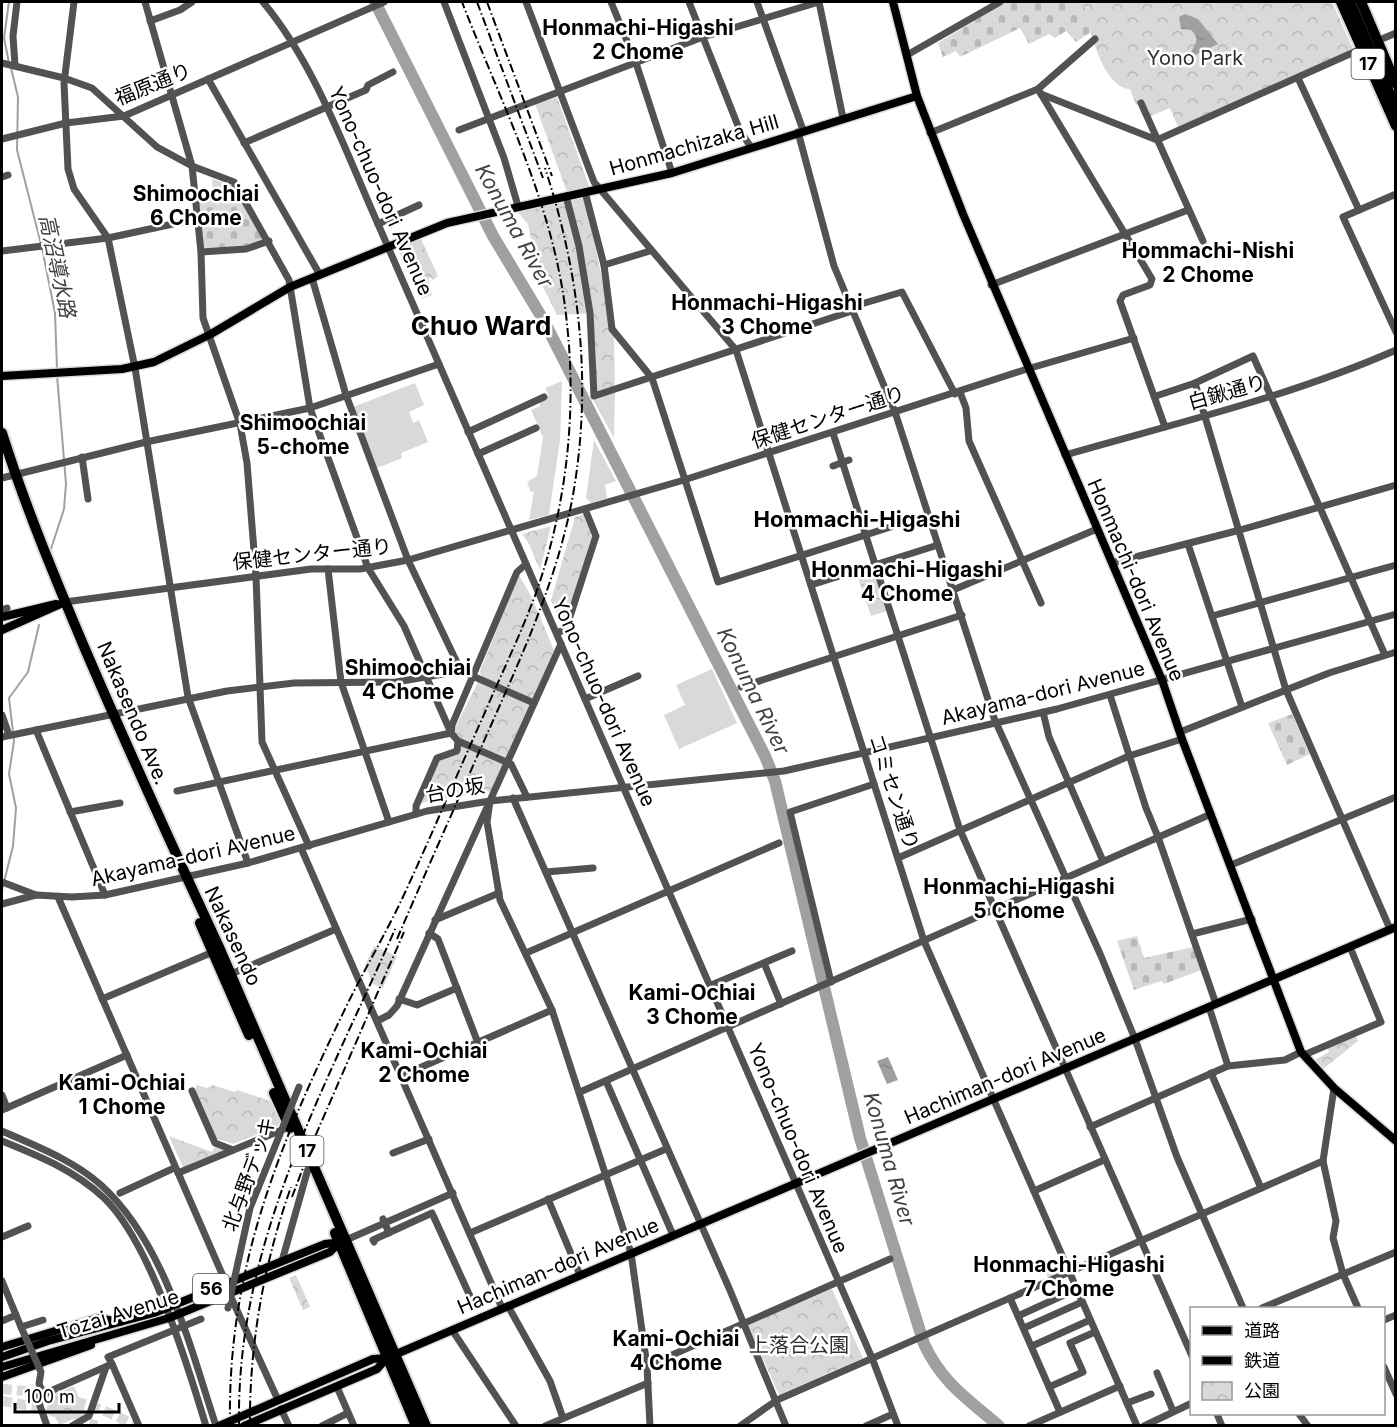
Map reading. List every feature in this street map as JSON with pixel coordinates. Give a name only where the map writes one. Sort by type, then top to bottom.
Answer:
[{"type":"highway","name":"17","points":[[1341,2],[1395,126]]},
{"type":"highway","points":[[1350,2],[1395,108]]},
{"type":"highway","points":[[1361,2],[1395,84]]},
{"type":"highway","name":"17","points":[[1368,2],[1395,66]]},
{"type":"highway","name":"17","points":[[2,433],[15,475]]},
{"type":"highway","name":"Nakasendo Ave.","points":[[15,475],[65,602],[184,877]]},
{"type":"highway","name":"Nakasendo","points":[[184,877],[213,952],[292,1126],[391,1356],[416,1425]]},
{"type":"highway","name":"Nakasendo","points":[[184,877],[231,974],[308,1169],[342,1242]]},
{"type":"highway","name":"Nakasendo","points":[[391,1356],[426,1425]]},
{"type":"main road","name":"Honmachi-dori Avenue","points":[[893,2],[917,96],[930,133],[991,285],[1162,680],[1181,736],[1302,1054],[1334,1088],[1395,1141]]},
{"type":"main road","name":"Honmachizaka Hill","points":[[2,376],[135,368],[154,362],[211,334],[290,287],[469,217],[672,172],[917,96]]},
{"type":"main road","points":[[2,617],[65,602]]},
{"type":"main road","points":[[2,630],[65,602]]},
{"type":"main road","name":"Hachiman-dori Avenue","points":[[391,1356],[1393,928]]},
{"type":"main road","name":"Tozai Avenue","points":[[2,1357],[165,1308],[325,1244],[342,1242]]},
{"type":"main road","name":"Tozai Avenue","points":[[2,1367],[169,1318],[330,1252],[342,1242]]},
{"type":"main road","points":[[2,1347],[99,1318],[119,1322]]},
{"type":"main road","points":[[2,1377],[89,1346],[114,1334]]},
{"type":"main road","points":[[217,1425],[338,1387],[377,1368],[391,1356]]},
{"type":"main road","points":[[244,1425],[280,1404],[373,1359],[391,1356]]},
{"type":"street","points":[[17,2],[9,64],[93,88],[157,147],[192,165],[234,182],[269,241],[290,287],[310,408],[368,568],[404,626],[452,733],[458,741],[509,762],[524,786],[527,797]]},
{"type":"street","points":[[74,2],[64,78],[68,169],[74,189],[108,238],[135,368],[189,697],[248,863]]},
{"type":"street","points":[[145,2],[192,165],[201,252],[203,318],[211,334],[230,399],[240,424],[247,463],[256,576],[262,742],[309,846]]},
{"type":"street","points":[[150,21],[180,10],[192,2]]},
{"type":"street","name":"Yono-chuo-dori Avenue","points":[[263,2],[293,41],[389,247],[872,1358],[898,1425]]},
{"type":"street","name":"福原通り","points":[[2,139],[66,123],[124,116],[384,2]]},
{"type":"street","points":[[444,2],[489,118],[518,206]]},
{"type":"street","name":"コミセン通り","points":[[526,2],[589,173],[599,189],[650,251],[736,350],[924,941],[1137,1425]]},
{"type":"street","points":[[611,2],[636,63],[672,172]]},
{"type":"street","points":[[689,2],[740,130],[751,147]]},
{"type":"street","points":[[757,2],[800,131],[834,266],[895,412],[996,721],[1136,1039],[1177,1157],[1243,1307]]},
{"type":"street","points":[[459,130],[703,37],[819,2],[843,118]]},
{"type":"street","points":[[907,56],[1000,2]]},
{"type":"street","points":[[1384,38],[1395,33]]},
{"type":"street","points":[[930,133],[1039,91],[1095,39]]},
{"type":"street","points":[[1039,91],[1157,140],[1361,49]]},
{"type":"street","points":[[244,143],[366,90],[368,85],[393,72]]},
{"type":"street","points":[[1298,78],[1359,210]]},
{"type":"street","points":[[207,79],[316,276],[346,395],[408,560],[461,671]]},
{"type":"street","points":[[1039,91],[1153,282],[1121,297],[1165,427]]},
{"type":"street","points":[[1141,103],[1203,241]]},
{"type":"street","points":[[585,192],[604,266],[612,329],[652,378],[718,582],[928,515]]},
{"type":"street","points":[[1395,194],[1343,217],[1395,332]]},
{"type":"street","points":[[566,196],[579,246],[590,313],[594,396],[736,350],[902,292],[966,408],[969,441],[1041,603]]},
{"type":"street","points":[[378,224],[419,205]]},
{"type":"street","points":[[991,285],[1188,210]]},
{"type":"street","points":[[2,251],[108,238],[196,219]]},
{"type":"street","points":[[201,252],[246,249],[269,241]]},
{"type":"street","points":[[604,266],[650,251]]},
{"type":"street","name":"保健センター通り","points":[[65,602],[256,576],[328,569],[368,568],[408,560],[639,494],[1027,369],[1134,338]]},
{"type":"street","name":"白鍬通り","points":[[1065,455],[1271,397],[1338,375],[1395,350]]},
{"type":"street","points":[[1156,396],[1195,383],[1253,356],[1385,655]]},
{"type":"street","points":[[2,478],[146,442],[310,408],[439,364]]},
{"type":"street","points":[[1195,383],[1286,690],[1342,820],[1393,928]]},
{"type":"street","points":[[468,432],[544,397]]},
{"type":"street","points":[[478,454],[536,428]]},
{"type":"street","points":[[833,433],[960,830],[1190,1354]]},
{"type":"street","points":[[82,457],[88,499]]},
{"type":"street","points":[[833,466],[849,460]]},
{"type":"street","points":[[1112,563],[1240,530],[1395,485]]},
{"type":"street","points":[[557,633],[566,629],[596,536],[585,509]]},
{"type":"street","points":[[953,590],[1097,529]]},
{"type":"street","points":[[1188,544],[1242,707]]},
{"type":"street","points":[[811,585],[938,545]]},
{"type":"street","points":[[452,733],[452,725],[516,572],[526,564]]},
{"type":"street","points":[[1212,616],[1395,565]]},
{"type":"street","points":[[328,569],[341,682],[389,822]]},
{"type":"street","name":"Akayama-dori Avenue","points":[[623,788],[778,772],[1110,695],[1395,614]]},
{"type":"street","points":[[741,687],[962,615]]},
{"type":"street","points":[[377,1021],[392,1013],[399,999],[509,762],[561,643]]},
{"type":"street","points":[[898,858],[1129,756],[1181,736],[1242,707],[1395,652]]},
{"type":"street","points":[[2,715],[10,735],[189,697],[261,686],[396,682],[461,671],[534,703]]},
{"type":"street","points":[[585,699],[638,676]]},
{"type":"street","points":[[1110,695],[1129,756],[1192,934],[1228,1066]]},
{"type":"street","points":[[1043,712],[1049,737],[1103,861]]},
{"type":"street","points":[[36,730],[105,895]]},
{"type":"street","points":[[177,791],[452,733]]},
{"type":"street","points":[[416,814],[416,806],[437,758],[457,752],[458,741]]},
{"type":"street","points":[[830,982],[790,812],[874,784]]},
{"type":"street","name":"台の坂","points":[[389,822],[416,814],[490,801],[623,788]]},
{"type":"street","points":[[1231,865],[1395,797]]},
{"type":"street","points":[[513,798],[744,1324],[786,1425]]},
{"type":"street","points":[[490,801],[487,822],[499,893],[512,927],[552,1010],[631,1253],[647,1366],[650,1425]]},
{"type":"street","points":[[70,812],[120,802]]},
{"type":"street","points":[[580,1092],[1211,814]]},
{"type":"street","name":"Akayama-dori Avenue","points":[[2,904],[36,895],[58,897],[105,895],[248,863],[389,822]]},
{"type":"street","points":[[526,953],[778,843]]},
{"type":"street","points":[[301,848],[470,1233],[505,1307],[550,1381],[563,1418]]},
{"type":"street","points":[[546,872],[593,868]]},
{"type":"street","points":[[4,883],[36,895]]},
{"type":"street","points":[[435,920],[499,893]]},
{"type":"street","points":[[58,897],[175,1171],[226,1283]]},
{"type":"street","points":[[1192,934],[1252,919]]},
{"type":"street","points":[[231,974],[336,929]]},
{"type":"street","points":[[429,933],[438,939],[478,1042]]},
{"type":"street","points":[[1090,1127],[1228,1066],[1285,1060],[1380,1022],[1350,947]]},
{"type":"street","points":[[710,986],[792,951]]},
{"type":"street","points":[[102,999],[213,952]]},
{"type":"street","points":[[764,963],[781,1004]]},
{"type":"street","points":[[399,999],[417,1005],[457,988]]},
{"type":"street","points":[[401,1076],[552,1010]]},
{"type":"street","points":[[2,1095],[4,1109],[127,1055]]},
{"type":"street","points":[[1211,1073],[1261,1188]]},
{"type":"street","points":[[606,1081],[673,1235]]},
{"type":"street","name":"北与野デッキ","points":[[228,1308],[250,1208],[299,1087]]},
{"type":"street","points":[[1334,1088],[1323,1161],[1336,1221],[1333,1238],[1342,1274],[1358,1307]]},
{"type":"street","points":[[192,1091],[215,1143],[233,1150]]},
{"type":"street","points":[[120,1193],[292,1126]]},
{"type":"street","points":[[2,1131],[62,1157],[101,1185],[125,1211],[142,1235],[175,1304],[217,1425]]},
{"type":"street","points":[[393,1153],[429,1139]]},
{"type":"street","points":[[2,1141],[63,1168],[105,1200],[133,1236],[169,1318],[206,1425]]},
{"type":"street","points":[[470,1233],[666,1149]]},
{"type":"street","points":[[1034,1191],[1104,1160]]},
{"type":"street","points":[[740,1425],[777,1400],[1323,1161]]},
{"type":"street","points":[[282,1261],[308,1169]]},
{"type":"street","points":[[342,1242],[453,1194]]},
{"type":"street","points":[[548,1199],[580,1275]]},
{"type":"street","points":[[374,1242],[373,1240],[432,1213],[474,1305]]},
{"type":"street","points":[[383,1219],[389,1233]]},
{"type":"street","points":[[2,1237],[28,1226]]},
{"type":"street","points":[[1264,1307],[1395,1252]]},
{"type":"street","points":[[647,1366],[890,1259]]},
{"type":"street","points":[[2,1281],[41,1372],[39,1384],[44,1394]]},
{"type":"street","points":[[1018,1316],[1077,1289]]},
{"type":"street","points":[[229,1292],[289,1425]]},
{"type":"street","points":[[1010,1298],[1060,1412]]},
{"type":"street","points":[[1024,1328],[1082,1302]]},
{"type":"street","points":[[2,1321],[16,1315]]},
{"type":"street","points":[[139,1425],[109,1365],[108,1357],[201,1319]]},
{"type":"street","points":[[21,1327],[43,1320]]},
{"type":"street","points":[[1032,1346],[1090,1320]]},
{"type":"street","points":[[452,1330],[516,1425]]},
{"type":"street","points":[[1049,1387],[1083,1372],[1070,1343],[1095,1332]]},
{"type":"street","points":[[47,1425],[37,1397],[109,1365]]},
{"type":"street","points":[[72,1425],[89,1416],[109,1365]]},
{"type":"street","points":[[1385,1372],[1395,1394]]},
{"type":"street","points":[[1157,1373],[1173,1411]]},
{"type":"street","points":[[545,1425],[648,1383]]},
{"type":"street","points":[[1029,1425],[1120,1386]]},
{"type":"street","points":[[338,1387],[354,1425]]},
{"type":"street","points":[[1127,1403],[1151,1394]]},
{"type":"street","points":[[1143,1425],[1190,1403]]},
{"type":"street","points":[[322,1425],[348,1413]]},
{"type":"street","points":[[866,1425],[893,1414]]},
{"type":"green space","points":[[1005,2],[1083,2],[1091,32],[1076,42],[1066,31],[1055,38],[1049,34],[1029,44],[1020,28],[960,57],[956,51],[943,57],[938,43]]},
{"type":"green space","name":"Yono Park","points":[[1083,2],[1332,2],[1353,49],[1178,127],[1170,108],[1151,116],[1144,102],[1136,105],[1130,89],[1120,86],[1111,78],[1098,53]]},
{"type":"green space","points":[[557,97],[589,186],[587,188],[567,192],[535,104]]},
{"type":"green space","points":[[212,179],[232,185],[246,205],[263,241],[245,247],[203,249],[198,202],[214,200]]},
{"type":"green space","points":[[585,198],[614,335],[615,387],[598,392],[595,390],[596,356],[592,313],[557,315],[540,281],[528,224],[517,211]]},
{"type":"green space","points":[[421,239],[438,276],[433,280],[431,277],[428,279],[432,295],[422,299],[399,252],[401,247]]},
{"type":"green space","points":[[562,381],[560,440],[549,515],[529,520],[534,491],[531,492],[527,482],[537,476],[543,437],[531,410],[540,406],[539,401],[549,396],[545,388]]},
{"type":"green space","points":[[415,383],[424,405],[409,412],[413,423],[419,420],[428,442],[401,453],[402,458],[377,468],[353,407]]},
{"type":"green space","points":[[615,391],[614,438],[592,398]]},
{"type":"green space","points":[[594,440],[616,481],[605,485],[607,498],[591,503],[586,498]]},
{"type":"green space","points":[[585,514],[594,535],[563,628],[551,600],[575,517]]},
{"type":"green space","points":[[551,526],[540,570],[522,534]]},
{"type":"green space","points":[[874,569],[887,611],[871,616],[857,575],[858,572]]},
{"type":"green space","points":[[519,575],[531,596],[554,650],[492,791],[420,803],[438,762],[443,758],[460,753],[454,730],[481,676],[480,671]]},
{"type":"green space","points":[[712,669],[737,723],[679,749],[664,715],[685,705],[676,685]]},
{"type":"green space","points":[[1292,714],[1310,754],[1287,765],[1268,723]]},
{"type":"green space","points":[[1137,936],[1144,958],[1193,947],[1201,970],[1164,984],[1161,981],[1134,990],[1117,941]]},
{"type":"green space","points":[[374,946],[397,956],[383,988],[373,984],[365,965]]},
{"type":"green space","points":[[1355,1035],[1358,1041],[1322,1070],[1313,1061],[1329,1052],[1327,1047]]},
{"type":"green space","points":[[197,1085],[207,1088],[212,1085],[235,1092],[237,1090],[270,1101],[280,1122],[278,1126],[233,1144],[216,1138],[194,1091]]},
{"type":"green space","points":[[169,1136],[212,1152],[215,1147],[224,1150],[183,1167]]},
{"type":"green space","points":[[1059,1257],[1065,1270],[1048,1278],[1042,1264]]},
{"type":"green space","points":[[296,1275],[310,1307],[303,1310],[289,1278]]},
{"type":"green space","name":"上落合公園","points":[[832,1289],[863,1358],[779,1395],[748,1325]]},
{"type":"green space","points":[[74,1386],[86,1414],[59,1425],[46,1398]]},
{"type":"water","points":[[1185,14],[1198,19],[1218,44],[1195,55],[1191,54],[1196,37],[1191,30],[1181,29],[1179,17]]},
{"type":"water","points":[[888,1057],[898,1080],[887,1084],[877,1061]]},
{"type":"waterway","name":"高沼導水路","points":[[9,2],[4,38],[9,63]]},
{"type":"waterway","name":"Konuma River","points":[[375,2],[493,236],[544,321],[765,756],[775,781],[860,1138],[924,1344],[931,1358],[948,1380],[999,1426]]},
{"type":"waterway","name":"高沼導水路","points":[[11,68],[18,97],[17,150],[42,248],[55,313],[57,369]]},
{"type":"waterway","name":"高沼導水路","points":[[50,552],[64,509],[66,484],[57,375]]},
{"type":"waterway","name":"高沼導水路","points":[[2,890],[13,846],[16,808],[9,774],[14,741],[9,698],[28,672],[39,625]]},
{"type":"tunnel","points":[[2,1389],[71,1400],[104,1411],[136,1426]]},
{"type":"tunnel","points":[[2,1401],[43,1408],[97,1426]]},
{"type":"railway","points":[[230,1426],[231,1369],[237,1314],[262,1209],[279,1159],[322,1058],[412,876],[523,625],[546,561],[562,494],[571,392],[567,324],[561,281],[552,240],[526,160],[462,2]]},
{"type":"railway","points":[[477,2],[543,178]]},
{"type":"railway","points":[[487,2],[552,176]]},
{"type":"railway","points":[[397,939],[531,633],[563,540],[570,508],[580,437],[581,359],[578,320],[566,244],[545,168]]},
{"type":"railway","points":[[239,1425],[242,1358],[252,1293],[269,1230],[314,1108],[396,927]]},
{"type":"railway","points":[[292,1197],[314,1139],[404,932]]},
{"type":"railway","points":[[250,1426],[252,1365],[260,1305],[273,1245],[291,1187]]},
{"type":"district","name":"Honmachi-Higashi 2 Chome","points":[[638,40]]},
{"type":"district","name":"Shimoochiai 6 Chome","points":[[196,206]]},
{"type":"district","name":"Hommachi-Nishi 2 Chome","points":[[1208,263]]},
{"type":"district","name":"Honmachi-Higashi 3 Chome","points":[[767,315]]},
{"type":"district","name":"Chuo Ward","points":[[481,326]]},
{"type":"district","name":"Shimoochiai 5-chome","points":[[303,435]]},
{"type":"district","name":"Hommachi-Higashi","points":[[857,519]]},
{"type":"district","name":"Honmachi-Higashi 4 Chome","points":[[907,582]]},
{"type":"district","name":"Shimoochiai 4 Chome","points":[[408,680]]},
{"type":"district","name":"Honmachi-Higashi 5 Chome","points":[[1019,899]]},
{"type":"district","name":"Kami-Ochiai 3 Chome","points":[[692,1005]]},
{"type":"district","name":"Kami-Ochiai 2 Chome","points":[[424,1063]]},
{"type":"district","name":"Kami-Ochiai 1 Chome","points":[[122,1095]]},
{"type":"district","name":"Honmachi-Higashi 7 Chome","points":[[1069,1277]]},
{"type":"district","name":"Kami-Ochiai 4 Chome","points":[[676,1351]]}]
